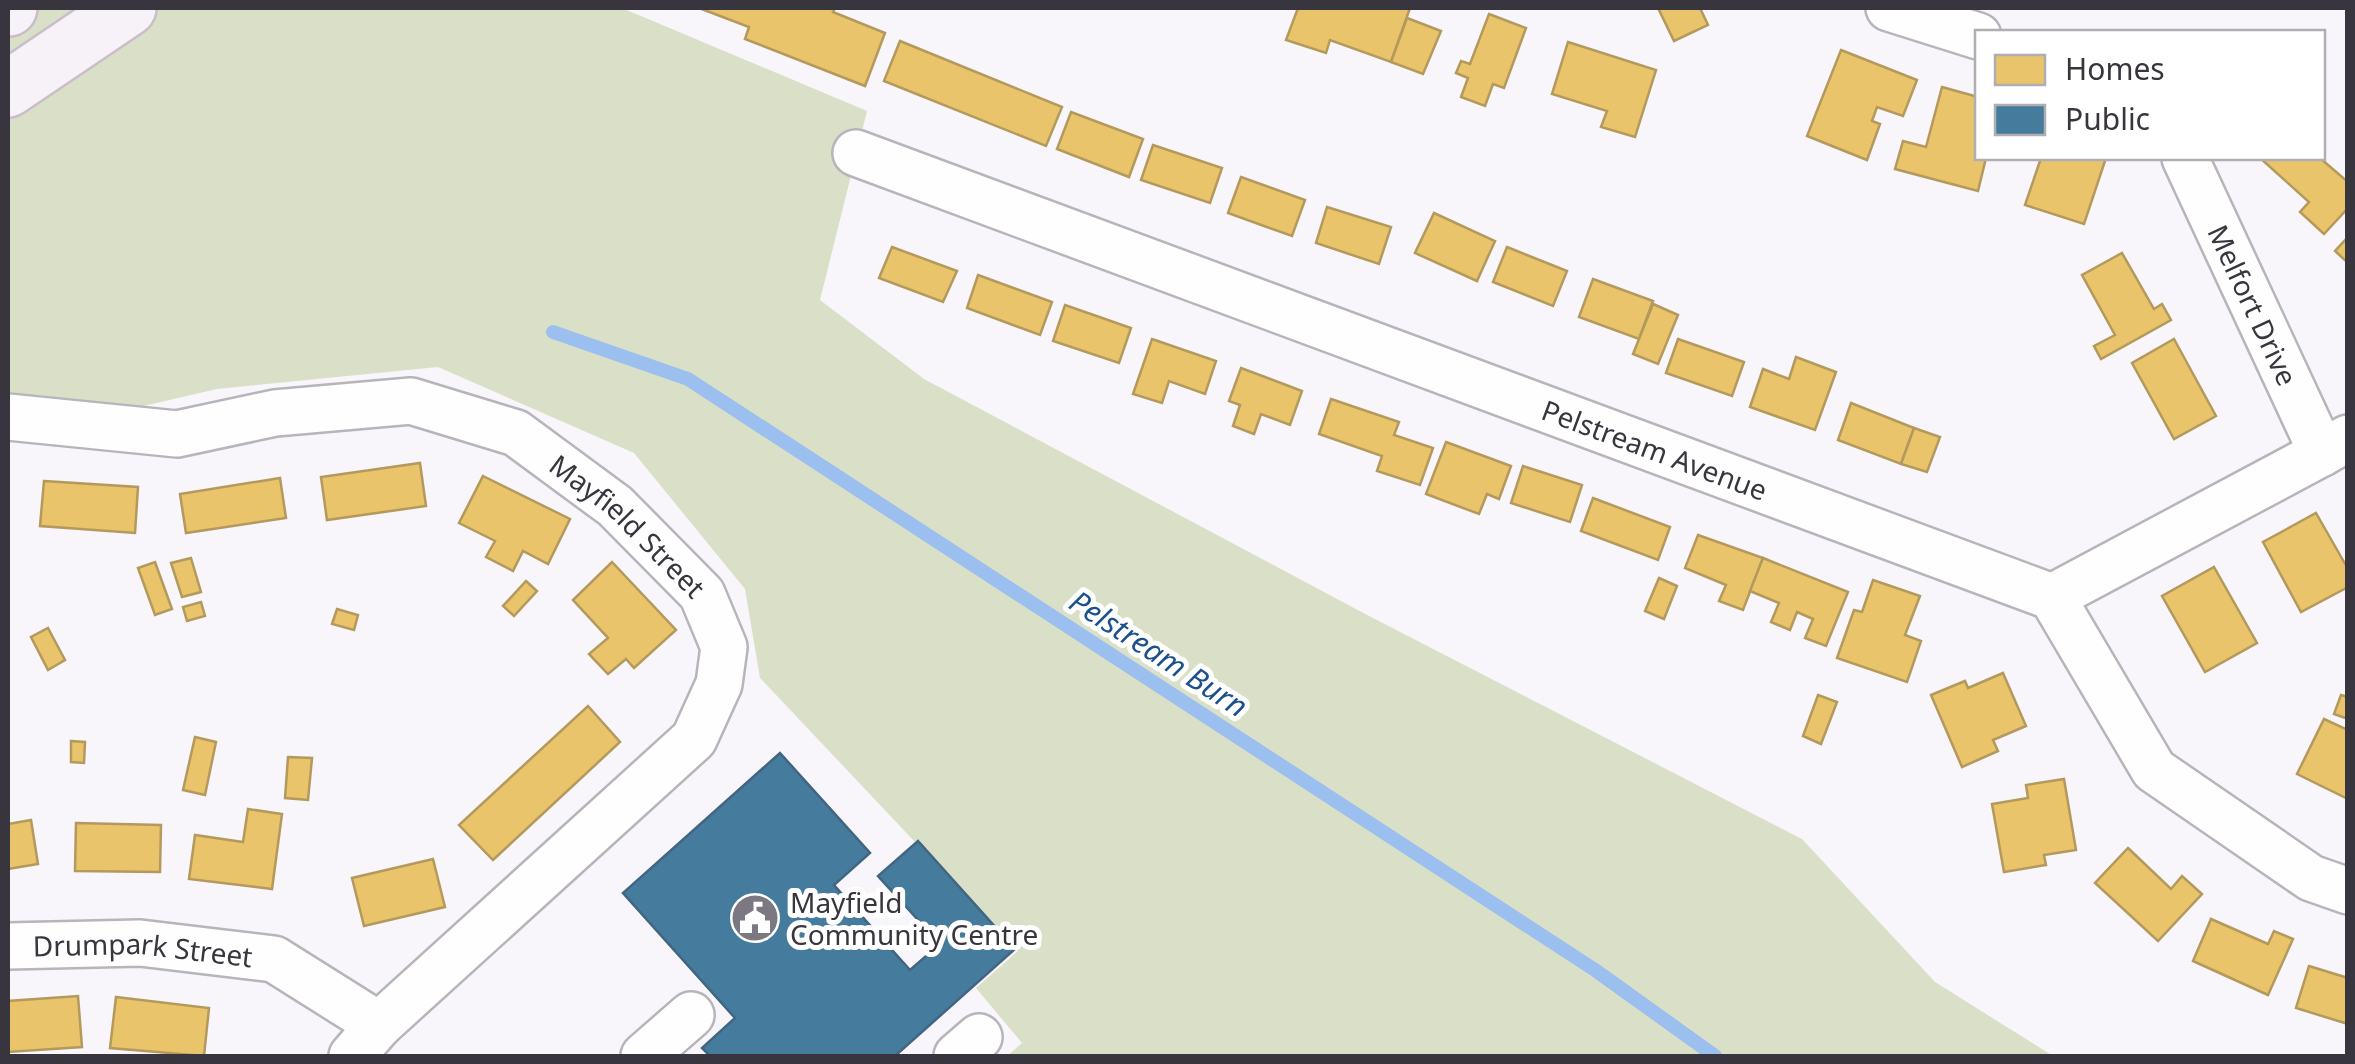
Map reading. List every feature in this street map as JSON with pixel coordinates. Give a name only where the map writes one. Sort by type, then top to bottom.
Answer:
[{"type":"main road","points":[[8,89],[128,8]]},
{"type":"street","points":[[1890,8],[1975,35]]},
{"type":"street","name":"Pelstream Avenue","points":[[856,153],[2052,597]]},
{"type":"street","name":"Melfort Drive","points":[[2052,597],[2335,445],[2186,160]]},
{"type":"street","name":"Mayfield Street","points":[[8,417],[177,434],[275,413],[411,401],[516,433],[614,506],[702,594],[724,647],[719,684],[694,739],[366,1041]]},
{"type":"street","points":[[2052,597],[2154,770],[2311,878],[2348,891]]},
{"type":"street","name":"Drumpark Street","points":[[8,946],[140,944],[274,959],[366,1041]]},
{"type":"street","points":[[644,1056],[692,1015]]},
{"type":"green space","points":[[8,8],[622,8],[867,111],[820,300],[924,379],[1371,617],[1802,839],[1935,982],[2053,1056],[1007,1056],[1022,1043],[976,988],[1018,951],[760,678],[745,589],[634,453],[438,367],[217,389],[126,410],[8,393]]},
{"type":"building: Homes","points":[[699,8],[835,8],[833,12],[885,33],[865,86],[745,39],[749,27]]},
{"type":"building: Homes","points":[[1298,8],[1410,8],[1391,62],[1330,40],[1326,53],[1286,40]]},
{"type":"building: Homes","points":[[1658,8],[1700,8],[1708,25],[1674,41]]},
{"type":"building: Homes","points":[[1489,14],[1526,28],[1504,88],[1493,84],[1485,106],[1461,97],[1468,78],[1456,73],[1461,61],[1470,64]]},
{"type":"building: Homes","points":[[1407,18],[1441,31],[1423,74],[1391,62]]},
{"type":"building: Homes","points":[[900,41],[1062,107],[1046,146],[884,81]]},
{"type":"building: Homes","points":[[1568,42],[1656,70],[1635,137],[1601,127],[1607,111],[1552,94]]},
{"type":"building: Homes","points":[[1841,50],[1917,80],[1903,116],[1877,107],[1872,121],[1880,124],[1867,160],[1807,136]]},
{"type":"building: Homes","points":[[1942,87],[1975,96],[1975,160],[1986,160],[1978,191],[1895,169],[1903,141],[1926,147]]},
{"type":"building: Homes","points":[[1071,112],[1143,139],[1129,177],[1057,149]]},
{"type":"building: Homes","points":[[1153,145],[1222,168],[1210,203],[1141,180]]},
{"type":"building: Homes","points":[[2040,160],[2105,160],[2084,224],[2025,205]]},
{"type":"building: Homes","points":[[2262,160],[2322,160],[2348,182],[2348,208],[2324,234],[2300,212],[2309,202]]},
{"type":"building: Homes","points":[[1241,177],[1305,200],[1292,236],[1228,213]]},
{"type":"building: Homes","points":[[1327,207],[1391,227],[1379,264],[1316,243]]},
{"type":"building: Homes","points":[[1434,213],[1495,241],[1477,281],[1415,253]]},
{"type":"building: Homes","points":[[2348,237],[2348,263],[2335,251]]},
{"type":"building: Homes","points":[[892,247],[957,271],[943,302],[879,278]]},
{"type":"building: Homes","points":[[1507,247],[1567,271],[1553,306],[1493,282]]},
{"type":"building: Homes","points":[[2122,253],[2154,309],[2162,304],[2171,320],[2101,359],[2094,346],[2115,335],[2082,275]]},
{"type":"building: Homes","points":[[978,275],[1052,302],[1040,335],[967,308]]},
{"type":"building: Homes","points":[[1593,279],[1653,301],[1639,339],[1579,317]]},
{"type":"building: Homes","points":[[1653,304],[1678,315],[1658,364],[1633,354]]},
{"type":"building: Homes","points":[[1065,305],[1131,328],[1119,363],[1053,341]]},
{"type":"building: Homes","points":[[1152,339],[1216,361],[1205,394],[1169,381],[1162,403],[1133,394]]},
{"type":"building: Homes","points":[[1678,339],[1744,362],[1732,396],[1666,373]]},
{"type":"building: Homes","points":[[2174,339],[2216,416],[2174,439],[2132,363]]},
{"type":"building: Homes","points":[[1796,357],[1836,372],[1815,430],[1750,407],[1763,369],[1789,379]]},
{"type":"building: Homes","points":[[1241,368],[1302,391],[1290,425],[1261,414],[1254,434],[1233,426],[1240,405],[1229,401]]},
{"type":"building: Homes","points":[[1331,399],[1399,422],[1394,435],[1433,448],[1420,485],[1377,471],[1382,456],[1319,434]]},
{"type":"building: Homes","points":[[1851,403],[1914,428],[1901,464],[1838,440]]},
{"type":"building: Homes","points":[[1914,428],[1940,437],[1927,472],[1901,464]]},
{"type":"building: Homes","points":[[1446,442],[1511,466],[1499,499],[1487,494],[1479,514],[1426,494]]},
{"type":"building: Homes","points":[[420,463],[426,506],[327,520],[321,477]]},
{"type":"building: Homes","points":[[1523,466],[1582,485],[1570,522],[1511,503]]},
{"type":"building: Homes","points":[[483,476],[570,519],[548,564],[523,551],[513,571],[486,557],[495,541],[459,523]]},
{"type":"building: Homes","points":[[280,478],[286,518],[186,533],[180,494]]},
{"type":"building: Homes","points":[[44,481],[138,487],[135,533],[40,526]]},
{"type":"building: Homes","points":[[1593,498],[1670,527],[1658,560],[1581,531]]},
{"type":"building: Homes","points":[[2316,513],[2348,569],[2348,587],[2301,612],[2263,542]]},
{"type":"building: Homes","points":[[1698,535],[1763,558],[1743,610],[1719,601],[1726,585],[1685,568]]},
{"type":"building: Homes","points":[[191,558],[201,592],[182,597],[171,563]]},
{"type":"building: Homes","points":[[1763,558],[1848,592],[1826,646],[1805,638],[1813,619],[1797,612],[1790,630],[1771,622],[1779,603],[1750,591]]},
{"type":"building: Homes","points":[[155,562],[172,609],[155,615],[138,568]]},
{"type":"building: Homes","points":[[612,562],[676,630],[634,668],[626,659],[608,674],[589,654],[608,638],[573,600]]},
{"type":"building: Homes","points":[[2214,567],[2257,643],[2205,672],[2162,596]]},
{"type":"building: Homes","points":[[1659,578],[1677,586],[1664,619],[1645,611]]},
{"type":"building: Homes","points":[[1873,580],[1920,596],[1905,635],[1921,641],[1907,682],[1837,658],[1854,610],[1862,612]]},
{"type":"building: Homes","points":[[526,581],[537,591],[514,616],[503,606]]},
{"type":"building: Homes","points":[[201,602],[205,616],[187,621],[183,607]]},
{"type":"building: Homes","points":[[337,609],[358,615],[354,630],[332,624]]},
{"type":"building: Homes","points":[[48,628],[65,660],[48,670],[31,637]]},
{"type":"building: Homes","points":[[2003,673],[2026,726],[1993,740],[1998,751],[1962,767],[1931,695],[1965,681],[1968,688]]},
{"type":"building: Homes","points":[[1818,695],[1837,702],[1821,744],[1803,736]]},
{"type":"building: Homes","points":[[2341,695],[2348,697],[2348,719],[2334,714]]},
{"type":"building: Homes","points":[[588,706],[620,742],[493,860],[459,825]]},
{"type":"building: Homes","points":[[2324,719],[2348,730],[2348,799],[2297,774]]},
{"type":"building: Homes","points":[[195,737],[216,742],[205,795],[183,790]]},
{"type":"building: Homes","points":[[71,741],[85,742],[84,763],[71,762]]},
{"type":"building: Homes","points":[[288,757],[312,758],[308,800],[285,798]]},
{"type":"building: Homes","points":[[2064,779],[2076,850],[2044,855],[2046,865],[2004,872],[1992,804],[2028,798],[2026,785]]},
{"type":"building: Homes","points":[[248,809],[282,814],[272,889],[189,879],[195,835],[243,842]]},
{"type":"building: Homes","points":[[31,820],[38,864],[8,869],[8,824]]},
{"type":"building: Homes","points":[[76,823],[161,825],[160,872],[75,871]]},
{"type":"building: Homes","points":[[2128,848],[2171,889],[2182,876],[2202,894],[2158,941],[2095,883]]},
{"type":"building: Homes","points":[[433,859],[445,907],[364,926],[352,878]]},
{"type":"building: Homes","points":[[2211,919],[2268,944],[2274,931],[2293,939],[2268,995],[2193,961]]},
{"type":"building: Homes","points":[[2309,966],[2348,978],[2348,1024],[2296,1008]]},
{"type":"building: Homes","points":[[78,996],[82,1047],[8,1052],[8,1001]]},
{"type":"building: Homes","points":[[116,997],[209,1008],[204,1056],[110,1048]]},
{"type":"building: Public","name":"Mayfield Community Centre","points":[[780,753],[870,853],[834,885],[910,970],[940,944],[878,876],[918,841],[1015,949],[895,1056],[710,1056],[702,1048],[735,1018],[623,893]]},
{"type":"waterway","name":"Pelstream Burn","points":[[553,332],[688,379],[1595,970],[1715,1056]]},
{"type":"place","name":"Mayfield Community Centre","points":[[755,918]]}]
